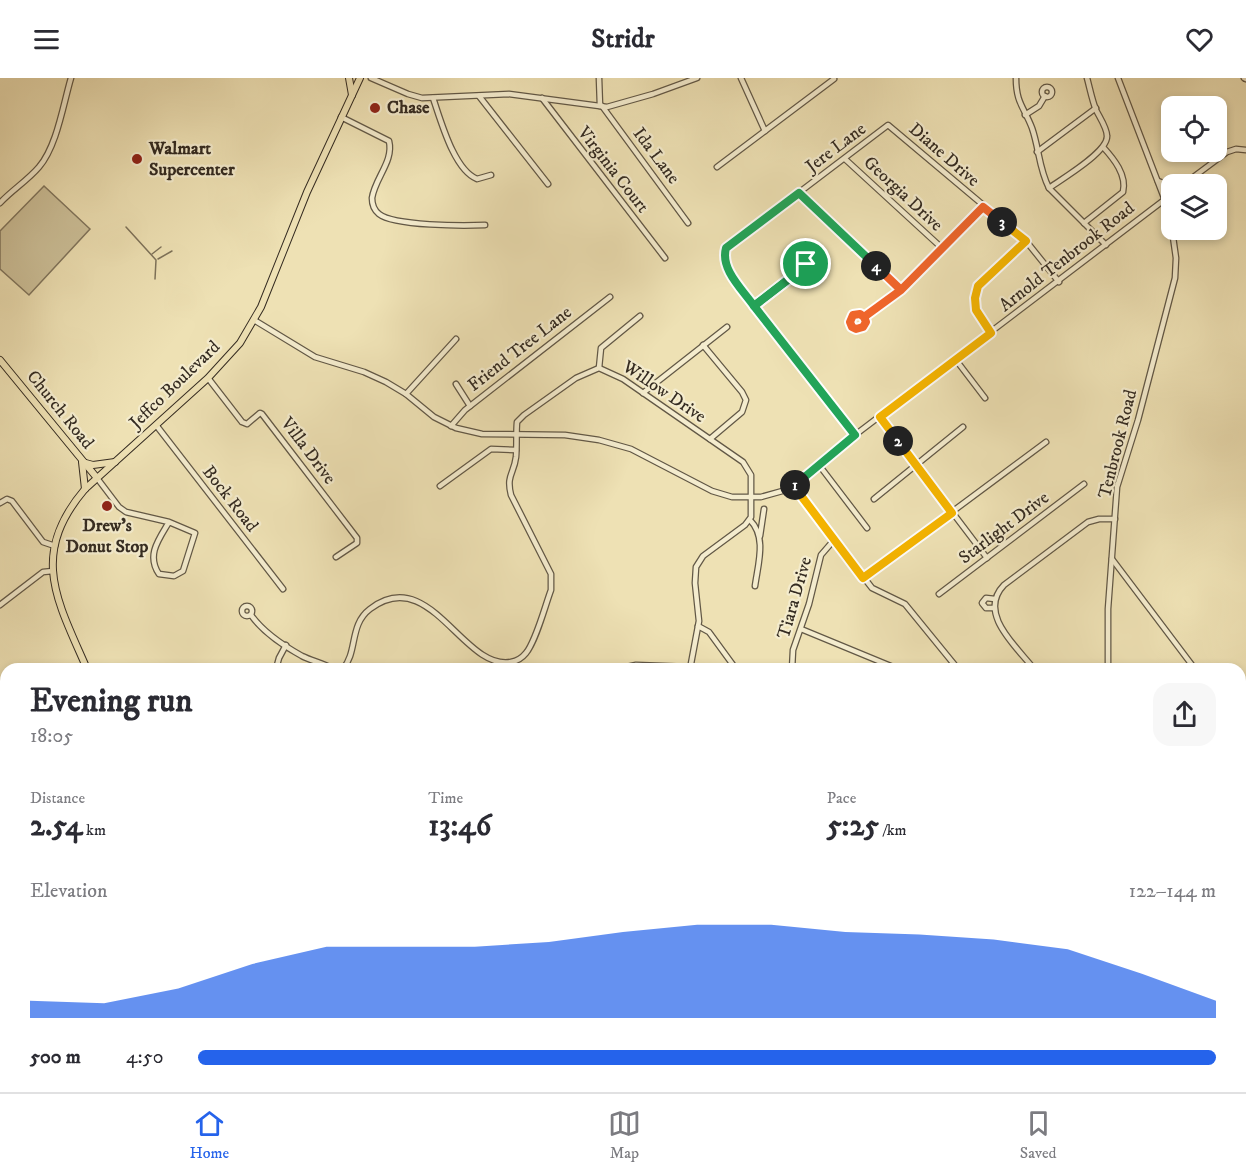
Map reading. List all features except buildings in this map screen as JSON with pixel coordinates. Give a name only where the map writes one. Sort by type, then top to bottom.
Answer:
[{"type":"main road","points":[[349,78],[352,96]]},
{"type":"main road","name":"Jeffco Boulevard","points":[[84,663],[60,608],[54,588],[54,546],[64,518],[85,489],[224,362],[254,320],[268,293],[307,192],[360,78]]},
{"type":"main road","name":"Church Road","points":[[0,360],[97,478]]},
{"type":"main road","points":[[85,489],[82,462],[93,465],[116,462]]},
{"type":"street","points":[[0,203],[34,172],[47,155],[71,78]]},
{"type":"street","points":[[371,78],[412,96],[433,98],[509,94],[601,106],[616,105],[697,78]]},
{"type":"street","points":[[599,78],[601,106]]},
{"type":"street","points":[[741,78],[765,131]]},
{"type":"street","points":[[1016,78],[1017,97],[1032,128],[1043,177],[1049,188],[1106,245]]},
{"type":"street","points":[[1049,188],[1103,147],[1108,133],[1096,108],[1087,78]]},
{"type":"street","name":"Tenbrook Road","points":[[1118,78],[1161,189]]},
{"type":"street","points":[[717,167],[834,79]]},
{"type":"street","points":[[479,96],[548,183]]},
{"type":"street","points":[[1025,115],[1039,106],[1045,96]]},
{"type":"street","points":[[433,98],[447,140],[466,173],[477,179],[490,175]]},
{"type":"street","name":"Virginia Court","points":[[542,98],[665,258]]},
{"type":"street","name":"Ida Lane","points":[[601,106],[688,223]]},
{"type":"street","points":[[1037,152],[1096,108]]},
{"type":"street","points":[[341,117],[389,141],[390,151],[372,197],[374,209],[380,216],[397,221],[484,225]]},
{"type":"street","name":"Jere Lane","points":[[855,435],[754,306],[725,265],[724,256],[726,248],[888,125]]},
{"type":"street","name":"Diane Drive","points":[[888,125],[1026,241],[1059,282]]},
{"type":"street","points":[[1084,223],[1123,192],[1125,186],[1119,168],[1103,147]]},
{"type":"street","points":[[1197,174],[1227,152],[1236,149],[1246,150]]},
{"type":"street","name":"Georgia Drive","points":[[845,159],[943,249]]},
{"type":"street","points":[[799,193],[901,290]]},
{"type":"street","name":"Arnold Tenbrook Road","points":[[254,320],[315,357],[374,376],[406,394],[434,417],[451,426],[473,433],[572,436],[607,441],[643,455],[712,491],[732,497],[752,498],[770,495],[793,486],[855,435],[1059,282],[1161,202]]},
{"type":"street","points":[[864,317],[901,290],[983,207]]},
{"type":"street","points":[[1154,207],[1161,207]]},
{"type":"street","name":"Tenbrook Road","points":[[1108,663],[1108,609],[1118,482],[1138,420],[1175,278],[1174,240]]},
{"type":"street","points":[[991,333],[976,310],[975,298],[978,286],[1026,241]]},
{"type":"street","points":[[754,306],[794,275]]},
{"type":"street","name":"Friend Tree Lane","points":[[451,426],[470,406],[610,297]]},
{"type":"street","points":[[599,368],[602,348],[640,316]]},
{"type":"street","points":[[643,393],[727,327]]},
{"type":"street","points":[[406,394],[456,339]]},
{"type":"street","points":[[703,345],[746,400],[742,412],[710,439]]},
{"type":"street","points":[[956,360],[985,398]]},
{"type":"street","name":"Willow Drive","points":[[516,434],[517,422],[524,415],[576,378],[599,368],[643,393],[746,465],[751,475],[750,520]]},
{"type":"street","name":"Villa Drive","points":[[208,378],[242,423],[247,424],[260,413],[262,414],[358,541],[336,557]]},
{"type":"street","points":[[456,384],[470,406]]},
{"type":"street","points":[[880,417],[987,558]]},
{"type":"street","name":"Bock Road","points":[[156,425],[283,590]]},
{"type":"street","points":[[874,499],[963,427]]},
{"type":"street","points":[[347,663],[351,658],[357,625],[363,616],[376,605],[395,599],[420,602],[480,653],[498,663],[516,661],[528,651],[551,590],[552,580],[512,495],[508,480],[515,463],[516,434]]},
{"type":"street","points":[[863,578],[1046,442]]},
{"type":"street","points":[[440,486],[491,449],[516,450]]},
{"type":"street","points":[[819,465],[867,528]]},
{"type":"street","points":[[97,478],[119,507],[126,512],[169,522],[195,533],[183,571],[174,576],[159,574],[153,554],[169,522]]},
{"type":"street","name":"Starlight Drive","points":[[939,594],[1084,484]]},
{"type":"street","points":[[793,486],[863,578],[872,588],[905,604],[952,663]]},
{"type":"street","points":[[0,502],[7,499],[12,501],[44,542],[54,546]]},
{"type":"street","points":[[755,585],[764,509]]},
{"type":"street","points":[[1029,663],[999,623],[994,608],[995,599],[1004,585],[1084,524],[1094,520],[1115,519]]},
{"type":"street","points":[[691,663],[699,626],[695,576],[699,562],[750,520],[757,528],[760,539]]},
{"type":"street","name":"Tiara Drive","points":[[792,663],[821,555],[834,540]]},
{"type":"street","points":[[1112,559],[1190,663]]},
{"type":"street","points":[[0,605],[44,572],[53,570]]},
{"type":"street","points":[[994,608],[986,608],[982,603],[986,598],[995,599]]},
{"type":"street","points":[[250,615],[258,625],[286,645],[302,656],[319,663]]},
{"type":"street","points":[[699,626],[709,632],[732,663]]},
{"type":"street","points":[[801,629],[883,663]]},
{"type":"street","points":[[278,663],[286,645]]},
{"type":"green space","points":[[44,186],[90,229],[29,295],[0,269],[0,231]]},
{"type":"waterway","points":[[126,227],[156,260],[155,279]]},
{"type":"waterway","points":[[152,254],[161,247]]},
{"type":"waterway","points":[[158,259],[172,251]]},
{"type":"place","name":"Chase","points":[[375,108]]},
{"type":"place","name":"Walmart Supercenter","points":[[137,159]]},
{"type":"place","name":"Drew's Donut Stop","points":[[107,506]]},
{"type":"route","points":[[806,264],[796,263],[793,270],[794,275],[754,306],[855,435],[793,486],[863,578],[952,513],[880,417],[991,333],[976,310],[975,298],[978,286],[1026,241],[983,207],[901,290],[864,317],[860,314],[853,315],[850,325],[859,329],[865,325],[864,317],[901,290],[799,193],[726,248],[724,256],[725,265],[754,306],[794,275],[799,278],[806,276],[809,268],[806,264]]}]
